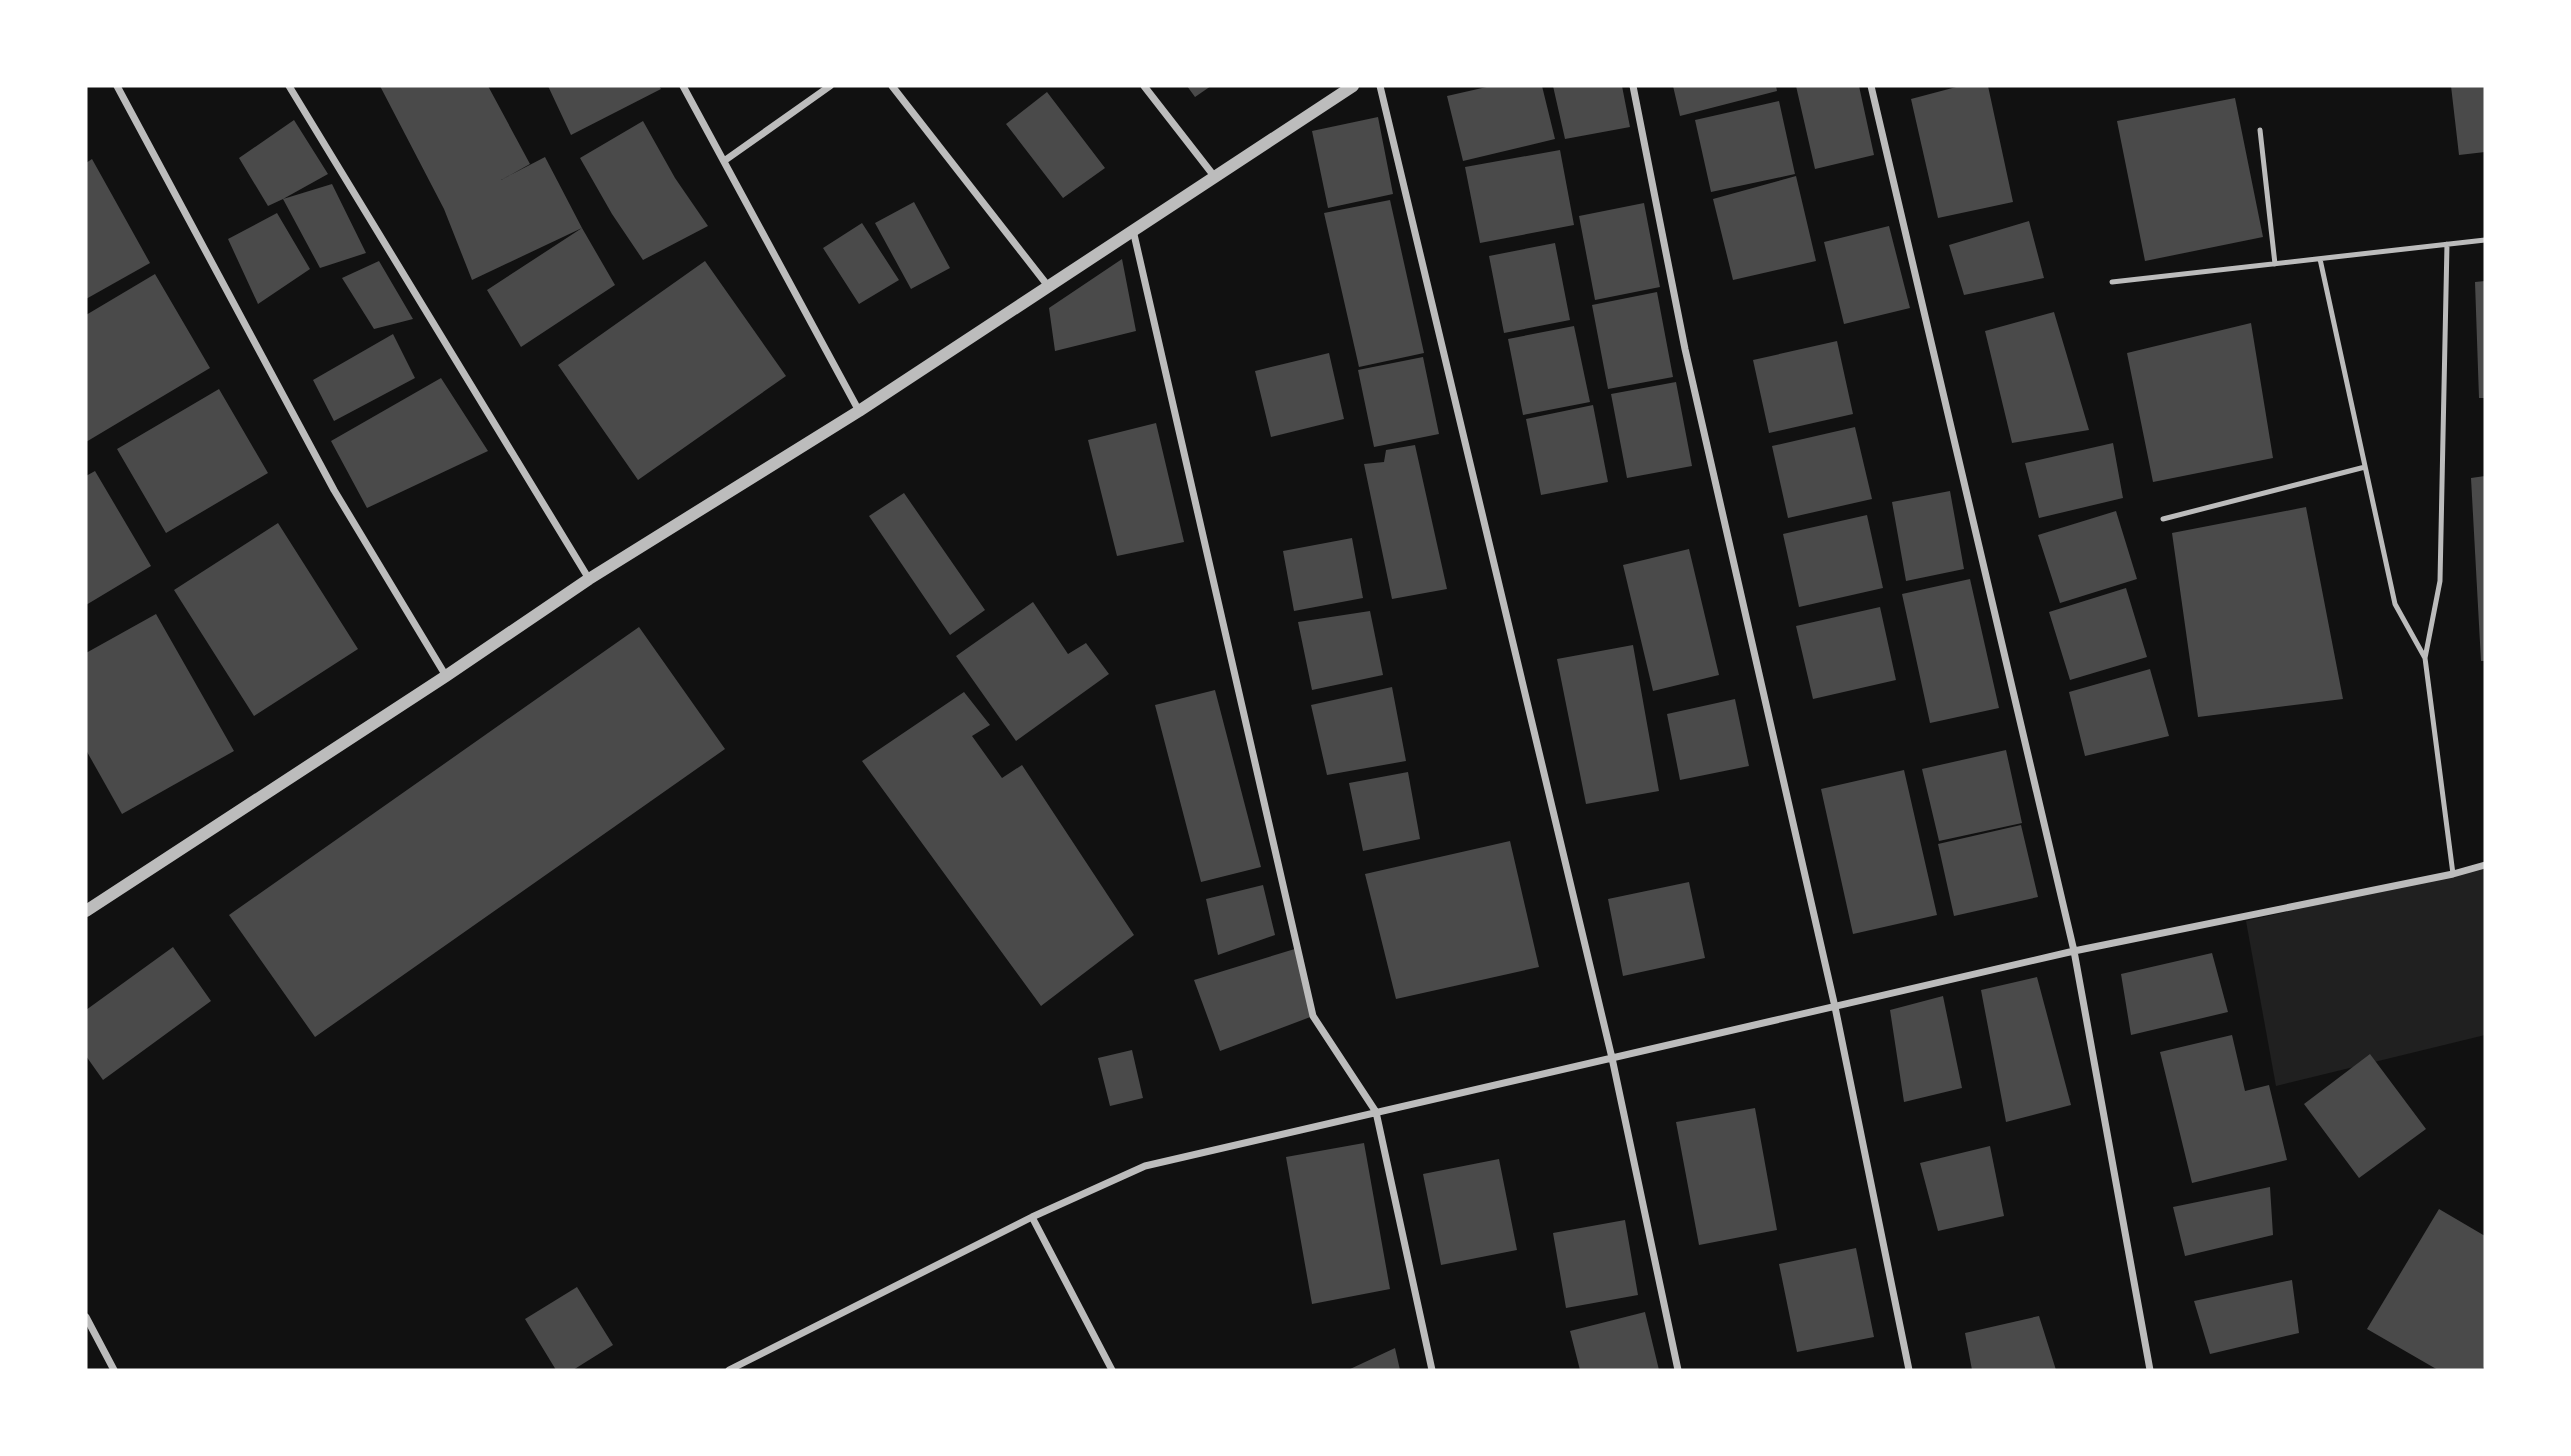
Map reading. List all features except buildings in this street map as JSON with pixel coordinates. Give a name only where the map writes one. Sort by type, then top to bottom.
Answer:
[{"type":"street","points":[[117,86],[334,490],[446,676]]},
{"type":"street","points":[[289,86],[589,579]]},
{"type":"street","points":[[683,86],[859,411]]},
{"type":"street","points":[[724,161],[830,86]]},
{"type":"street","points":[[892,86],[1048,286]]},
{"type":"street","points":[[1143,86],[1213,176]]},
{"type":"street","points":[[86,911],[446,676],[589,579],[859,411],[1353,86]]},
{"type":"street","points":[[1380,86],[1612,1058],[1678,1370]]},
{"type":"street","points":[[1633,86],[1685,349],[1835,1007],[1909,1370]]},
{"type":"street","points":[[1871,86],[2074,951],[2150,1370]]},
{"type":"street","points":[[1133,230],[1313,1016],[1376,1112],[1432,1370]]},
{"type":"street","points":[[729,1370],[1032,1217],[1145,1166],[2074,951],[2453,874],[2485,865]]},
{"type":"street","points":[[1032,1217],[1112,1370]]},
{"type":"street","points":[[86,1317],[114,1370]]},
{"type":"lane","points":[[2260,130],[2275,264]]},
{"type":"lane","points":[[2112,282],[2485,240]]},
{"type":"lane","points":[[2447,244],[2440,581],[2425,659],[2453,874]]},
{"type":"lane","points":[[2320,259],[2395,604],[2425,659]]},
{"type":"lane","points":[[2163,519],[2365,467]]},
{"type":"shaded area","points":[[2485,867],[2485,1035],[2276,1086],[2246,921]]}]
